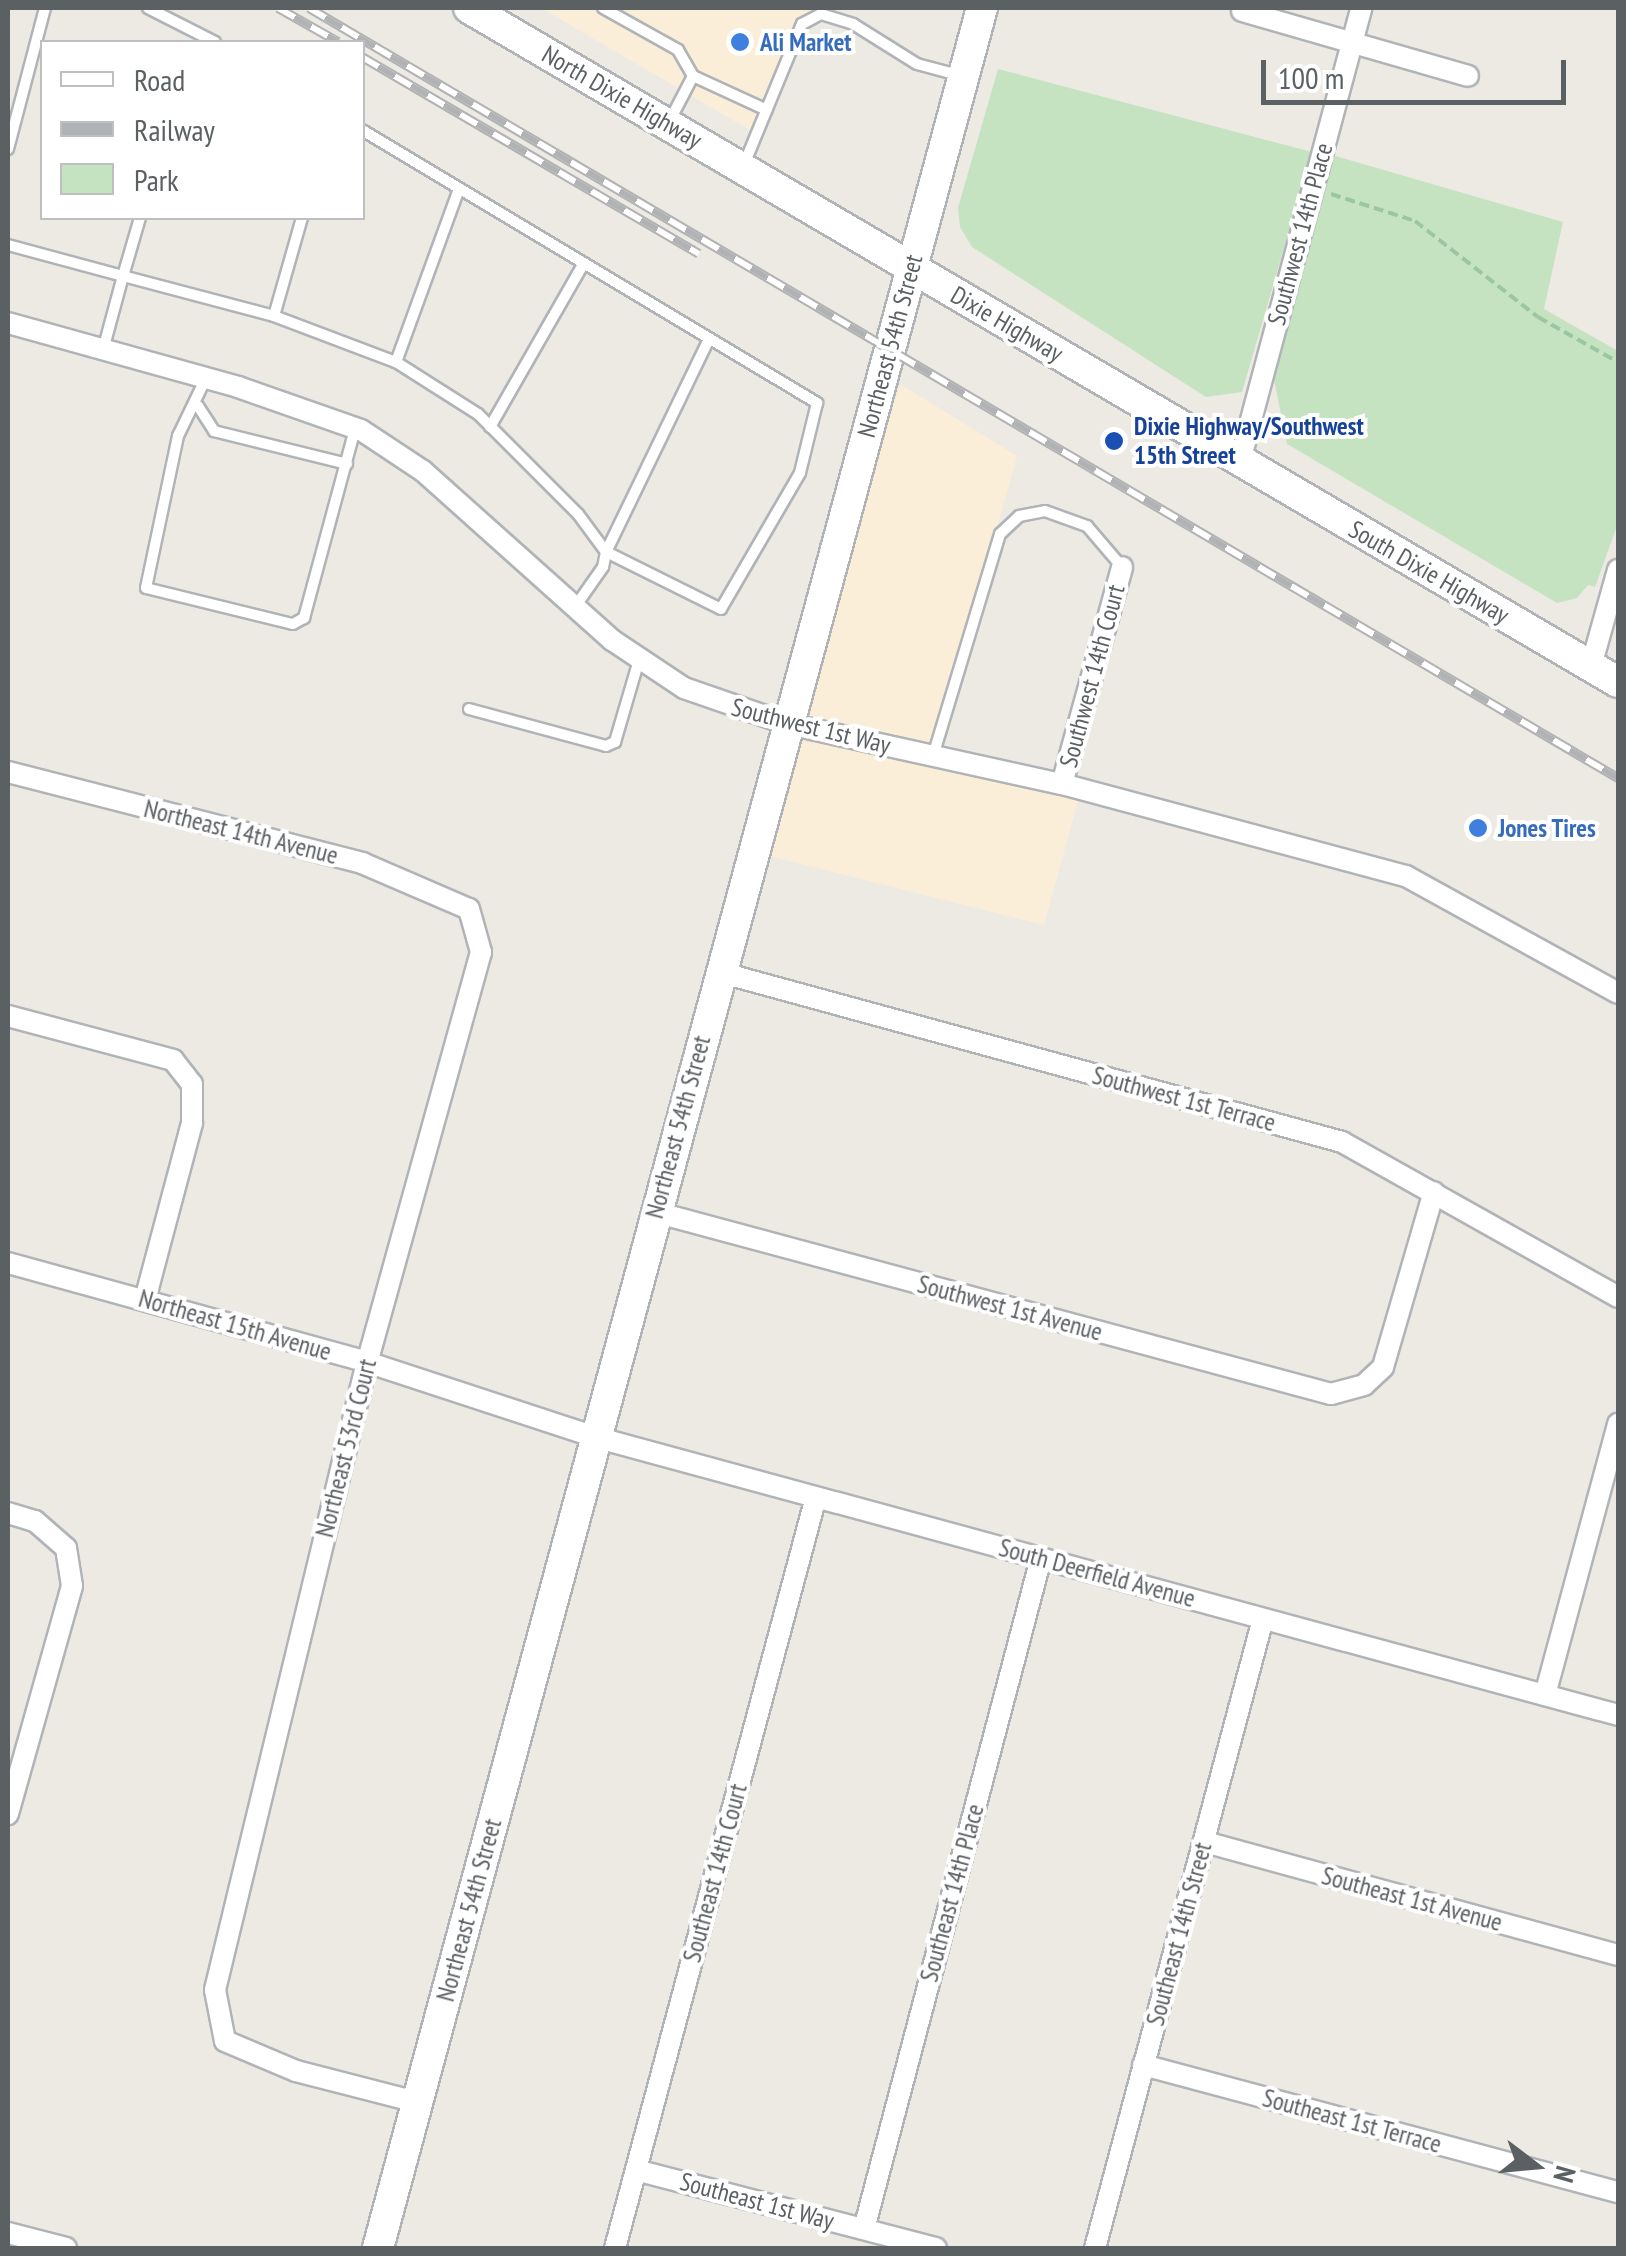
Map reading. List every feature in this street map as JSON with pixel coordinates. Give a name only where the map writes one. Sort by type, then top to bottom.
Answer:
[{"type":"street","name":"North Dixie Highway","points":[[469,8],[774,187]]},
{"type":"street","name":"Northeast 54th Street","points":[[378,2248],[585,1434],[655,1212],[982,8]]},
{"type":"street","name":"Southwest 14th Place","points":[[1240,461],[1361,8]]},
{"type":"street","points":[[1242,11],[1468,76]]},
{"type":"street","name":"Dixie Highway","points":[[774,187],[1240,461]]},
{"type":"street","name":"Southwest 1st Way","points":[[8,323],[206,378],[356,428],[423,472],[574,608],[639,660],[684,688],[788,724],[1062,784],[1406,876],[1618,993]]},
{"type":"street","name":"South Dixie Highway","points":[[1240,461],[1618,682]]},
{"type":"street","name":"Southwest 14th Court","points":[[1062,784],[1122,568]]},
{"type":"street","points":[[1591,666],[1618,570]]},
{"type":"street","name":"Northeast 14th Avenue","points":[[8,772],[362,863],[469,909]]},
{"type":"street","name":"Northeast 53rd Court","points":[[417,2102],[296,2070],[225,2041],[214,1990],[367,1362],[481,952],[469,909]]},
{"type":"street","name":"Southwest 1st Terrace","points":[[719,972],[1342,1142],[1618,1297]]},
{"type":"street","points":[[8,1016],[174,1060],[192,1084],[192,1123],[145,1300]]},
{"type":"street","name":"Southwest 1st Avenue","points":[[655,1212],[1332,1394],[1364,1385],[1382,1366],[1434,1192]]},
{"type":"street","name":"Northeast 15th Avenue","points":[[8,1263],[367,1362],[585,1434]]},
{"type":"street","points":[[1545,1695],[1618,1424]]},
{"type":"street","name":"South Deerfield Avenue","points":[[585,1434],[1618,1715]]},
{"type":"street","name":"Southeast 14th Court","points":[[614,2248],[816,1497]]},
{"type":"street","points":[[8,1513],[35,1520],[66,1548],[72,1586],[16,1759],[8,1814]]},
{"type":"street","name":"Southeast 14th Place","points":[[864,2229],[1041,1558]]},
{"type":"street","name":"Southeast 14th Street","points":[[1095,2248],[1263,1619]]},
{"type":"street","name":"Southeast 1st Avenue","points":[[1205,1842],[1618,1955]]},
{"type":"street","name":"Southeast 1st Terrace","points":[[1143,2066],[1618,2192]]},
{"type":"street","name":"Southeast 1st Way","points":[[636,2170],[936,2248]]},
{"type":"street","points":[[8,2234],[66,2248]]},
{"type":"lane","points":[[8,150],[45,8]]},
{"type":"lane","points":[[148,8],[212,40]]},
{"type":"lane","points":[[603,8],[678,50],[693,76],[767,110]]},
{"type":"lane","points":[[742,168],[802,24],[821,14],[853,24],[917,64],[963,76]]},
{"type":"lane","points":[[191,40],[194,30]]},
{"type":"lane","points":[[668,125],[693,76]]},
{"type":"lane","points":[[8,245],[274,316],[396,362],[490,428],[578,514],[606,552],[721,609],[800,473],[817,403],[708,342],[365,132]]},
{"type":"lane","points":[[396,362],[460,188]]},
{"type":"lane","points":[[103,350],[139,220]]},
{"type":"lane","points":[[274,316],[301,220]]},
{"type":"lane","points":[[490,428],[584,263]]},
{"type":"lane","points":[[574,608],[603,567],[606,552],[708,342]]},
{"type":"lane","points":[[206,378],[198,406],[178,436],[146,588],[294,624],[304,618],[356,428]]},
{"type":"lane","points":[[198,406],[214,431],[347,464]]},
{"type":"lane","points":[[933,756],[1000,534],[1018,516],[1046,512],[1086,526],[1122,568]]},
{"type":"lane","points":[[469,710],[606,746],[615,742],[639,660]]},
{"type":"path","points":[[1312,188],[1415,221],[1538,318],[1618,362]]},
{"type":"shaded area","points":[[541,8],[820,8],[801,22],[755,133]]},
{"type":"shaded area","points":[[900,384],[1017,456],[932,762],[1080,794],[1044,925],[761,854]]},
{"type":"green space","points":[[998,69],[1312,152],[1242,392],[1206,397],[972,247],[960,227],[958,208]]},
{"type":"green space","points":[[1332,155],[1563,222],[1544,309],[1618,351],[1618,523],[1595,587],[1588,585],[1577,598],[1557,603],[1287,444],[1274,379]]},
{"type":"railway","points":[[278,8],[334,40]]},
{"type":"railway","points":[[309,8],[363,40]]},
{"type":"railway","points":[[365,41],[1618,778]]},
{"type":"railway","points":[[365,59],[699,254]]},
{"type":"place","name":"Ali Market","points":[[740,42]]},
{"type":"place","name":"Dixie Highway/Southwest 15th Street","points":[[1114,441]]},
{"type":"place","name":"Jones Tires","points":[[1478,828]]}]
